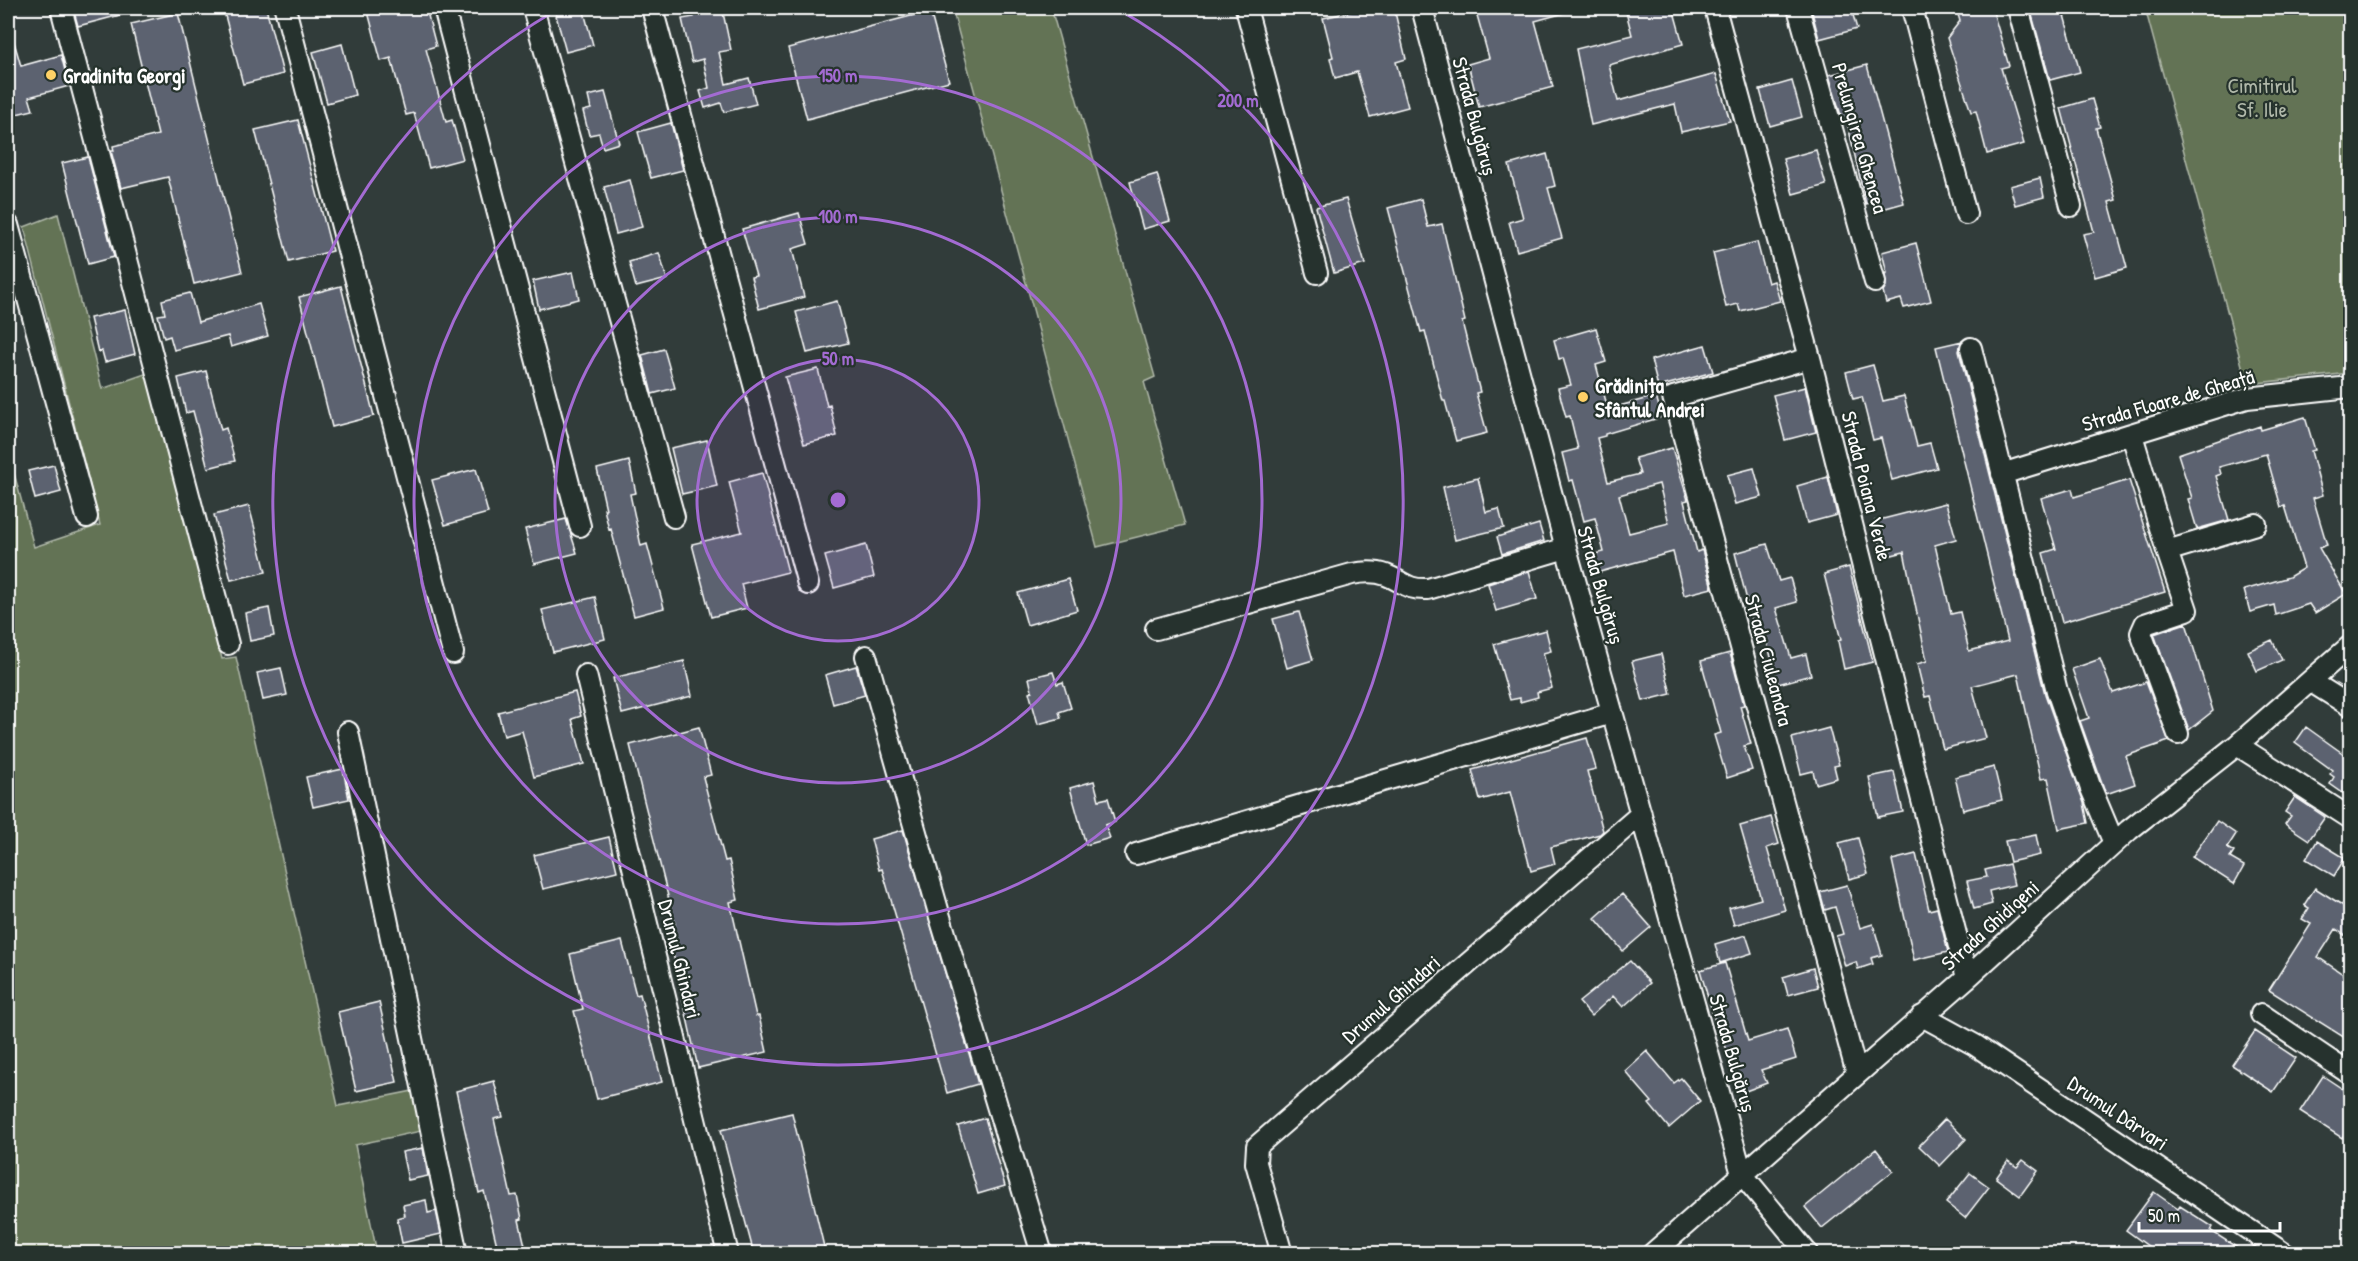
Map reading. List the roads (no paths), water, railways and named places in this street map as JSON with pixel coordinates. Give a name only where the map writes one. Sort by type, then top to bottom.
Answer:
[{"type":"street","points":[[61,8],[228,644]]},
{"type":"street","points":[[285,8],[453,653]]},
{"type":"street","points":[[444,8],[580,526]]},
{"type":"street","points":[[533,8],[674,517]]},
{"type":"street","points":[[652,8],[808,584]]},
{"type":"street","points":[[1246,8],[1317,273]]},
{"type":"street","name":"Strada Bulgăruș","points":[[1422,8],[1566,548],[1742,1174]]},
{"type":"street","name":"Strada Poiana Verde","points":[[1715,8],[1811,362],[1967,978]]},
{"type":"street","name":"Prelungirea Ghencea","points":[[1798,8],[1875,282]]},
{"type":"street","points":[[1912,8],[1966,214]]},
{"type":"street","points":[[2018,8],[2071,206]]},
{"type":"street","points":[[8,225],[87,517]]},
{"type":"street","points":[[1971,348],[2057,691],[2090,786],[2114,843]]},
{"type":"street","name":"Strada Ciuleandra","points":[[1811,362],[1673,397],[1857,1074]]},
{"type":"street","name":"Strada Floare de Gheață","points":[[2002,474],[2247,398],[2350,387]]},
{"type":"street","points":[[2132,435],[2187,610],[2145,624],[2141,633],[2178,734]]},
{"type":"street","points":[[2167,551],[2256,524]]},
{"type":"street","points":[[1156,630],[1352,574],[1373,572],[1386,575],[1414,590],[1428,589],[1566,548]]},
{"type":"street","name":"Strada Ghidigeni","points":[[1652,1254],[1967,978],[2114,843],[2237,745],[2350,646]]},
{"type":"street","points":[[866,656],[940,917],[1042,1254]]},
{"type":"street","name":"Drumul Ghindari","points":[[586,675],[728,1254]]},
{"type":"street","points":[[2310,681],[2350,706]]},
{"type":"street","points":[[1136,854],[1612,713]]},
{"type":"street","points":[[348,732],[457,1254]]},
{"type":"street","points":[[2237,745],[2350,818]]},
{"type":"street","name":"Drumul Ghindari","points":[[1282,1254],[1256,1163],[1257,1146],[1641,814]]},
{"type":"street","points":[[2260,1014],[2350,1074]]},
{"type":"street","name":"Drumul Dârvari","points":[[1922,1016],[1975,1046],[2285,1254]]},
{"type":"street","points":[[1742,1174],[1808,1254]]},
{"type":"place","name":"Gradinita Georgi","points":[[51,75]]},
{"type":"place","name":"Grădinița Sfântul Andrei","points":[[1583,397]]},
{"type":"park label","name":"Cimitirul Sf. Ilie","points":[[2262,97]]}]
